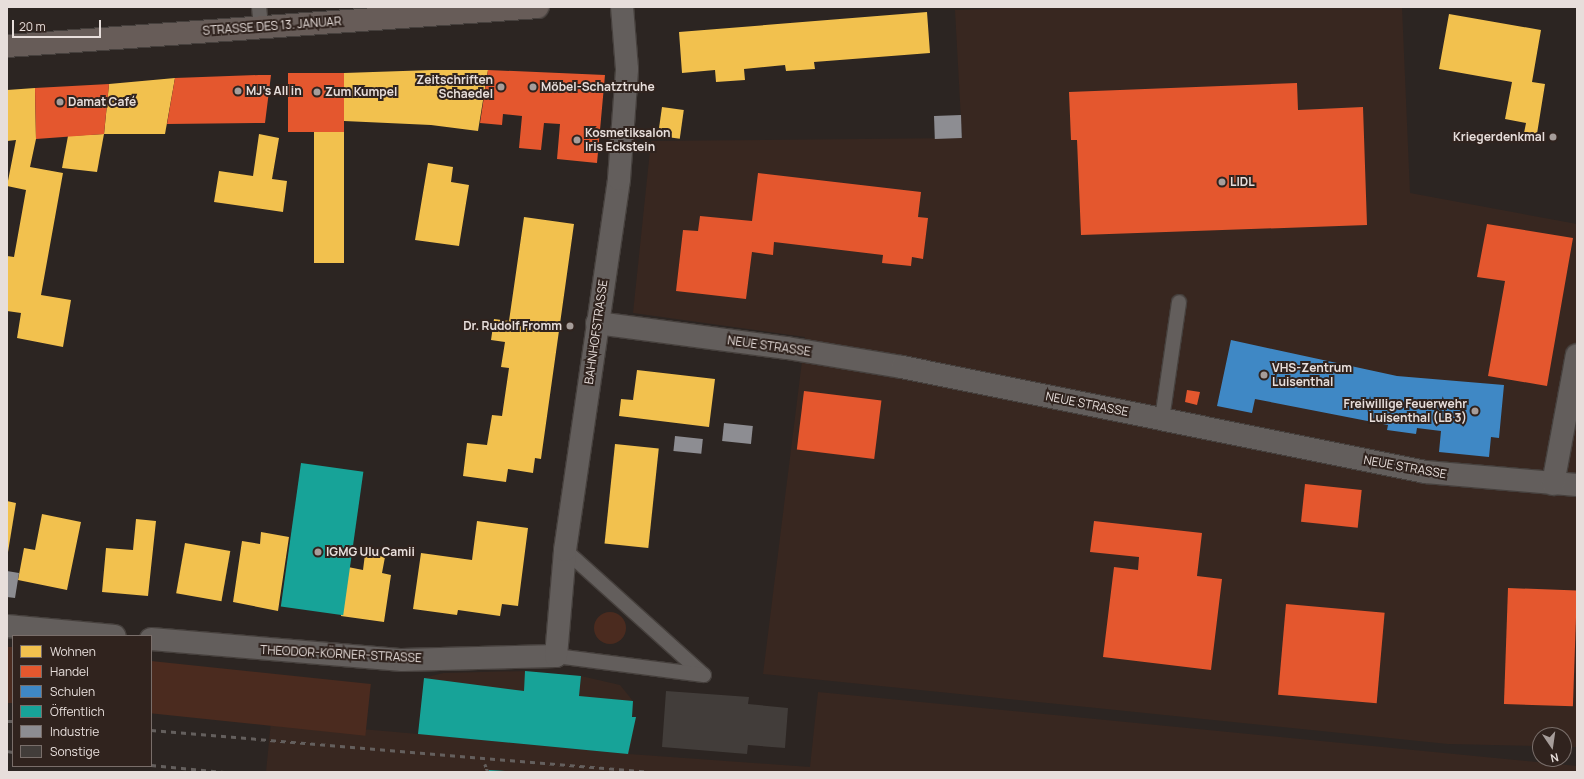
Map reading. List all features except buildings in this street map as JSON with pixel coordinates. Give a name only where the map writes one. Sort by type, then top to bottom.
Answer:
[{"type":"main road","name":"STRASSE DES 13. JANUAR","points":[[7,46],[260,17],[538,7]]},
{"type":"street","name":"BAHNHOFSTRASSE","points":[[556,656],[565,550],[619,178],[627,69],[622,7]]},
{"type":"street","name":"NEUE STRASSE","points":[[597,323],[787,348],[1162,419],[1425,472],[1577,485]]},
{"type":"street","points":[[1553,484],[1577,355]]},
{"type":"street","points":[[7,626],[104,635]]},
{"type":"street","name":"THEODOR-KÖRNER-STRASSE","points":[[152,639],[402,660],[556,656]]},
{"type":"lane","points":[[1162,419],[1179,302]]},
{"type":"lane","points":[[556,656],[704,675],[565,550]]},
{"type":"path","points":[[485,764],[488,772]]},
{"type":"shaded area","points":[[1043,7],[1402,7],[1410,193],[1577,224],[1577,747],[1572,747],[1572,727],[1532,727],[1532,746],[1448,744],[763,674],[805,337],[633,313],[651,141],[962,138],[955,10]]},
{"type":"shaded area","points":[[607,612],[613,612],[623,619],[626,628],[625,634],[619,641],[613,644],[607,644],[597,637],[594,631],[594,625],[601,615]]},
{"type":"shaded area","points":[[7,647],[12,647],[12,703],[7,703]]},
{"type":"shaded area","points":[[152,661],[371,684],[365,736],[152,713]]},
{"type":"shaded area","points":[[525,671],[581,676],[620,685],[633,701],[632,717],[636,717],[629,754],[810,767],[818,692],[1532,762],[1532,767],[1577,766],[1577,772],[266,772],[271,721],[418,734],[424,678],[443,673]]},
{"type":"railway","points":[[7,721],[12,721]]},
{"type":"railway","points":[[152,730],[646,772]]},
{"type":"railway","points":[[7,751],[12,752]]},
{"type":"railway","points":[[152,765],[224,772]]},
{"type":"place","name":"Zeitschriften Schaedel","points":[[501,87]]},
{"type":"place","name":"Möbel-Schatztruhe","points":[[533,87]]},
{"type":"place","name":"MJ's All in","points":[[238,91]]},
{"type":"place","name":"Zum Kumpel","points":[[317,92]]},
{"type":"place","name":"Damat Café","points":[[60,102]]},
{"type":"place","name":"Kriegerdenkmal","points":[[1553,137]]},
{"type":"place","name":"Kosmetiksalon Iris Eckstein","points":[[577,140]]},
{"type":"place","name":"LIDL","points":[[1222,182]]},
{"type":"place","name":"Dr. Rudolf Fromm","points":[[570,326]]},
{"type":"place","name":"VHS-Zentrum Luisenthal","points":[[1264,375]]},
{"type":"place","name":"Freiwillige Feuerwehr Luisenthal (LB 3)","points":[[1475,411]]},
{"type":"place","name":"IGMG Ulu Camii","points":[[318,552]]}]
